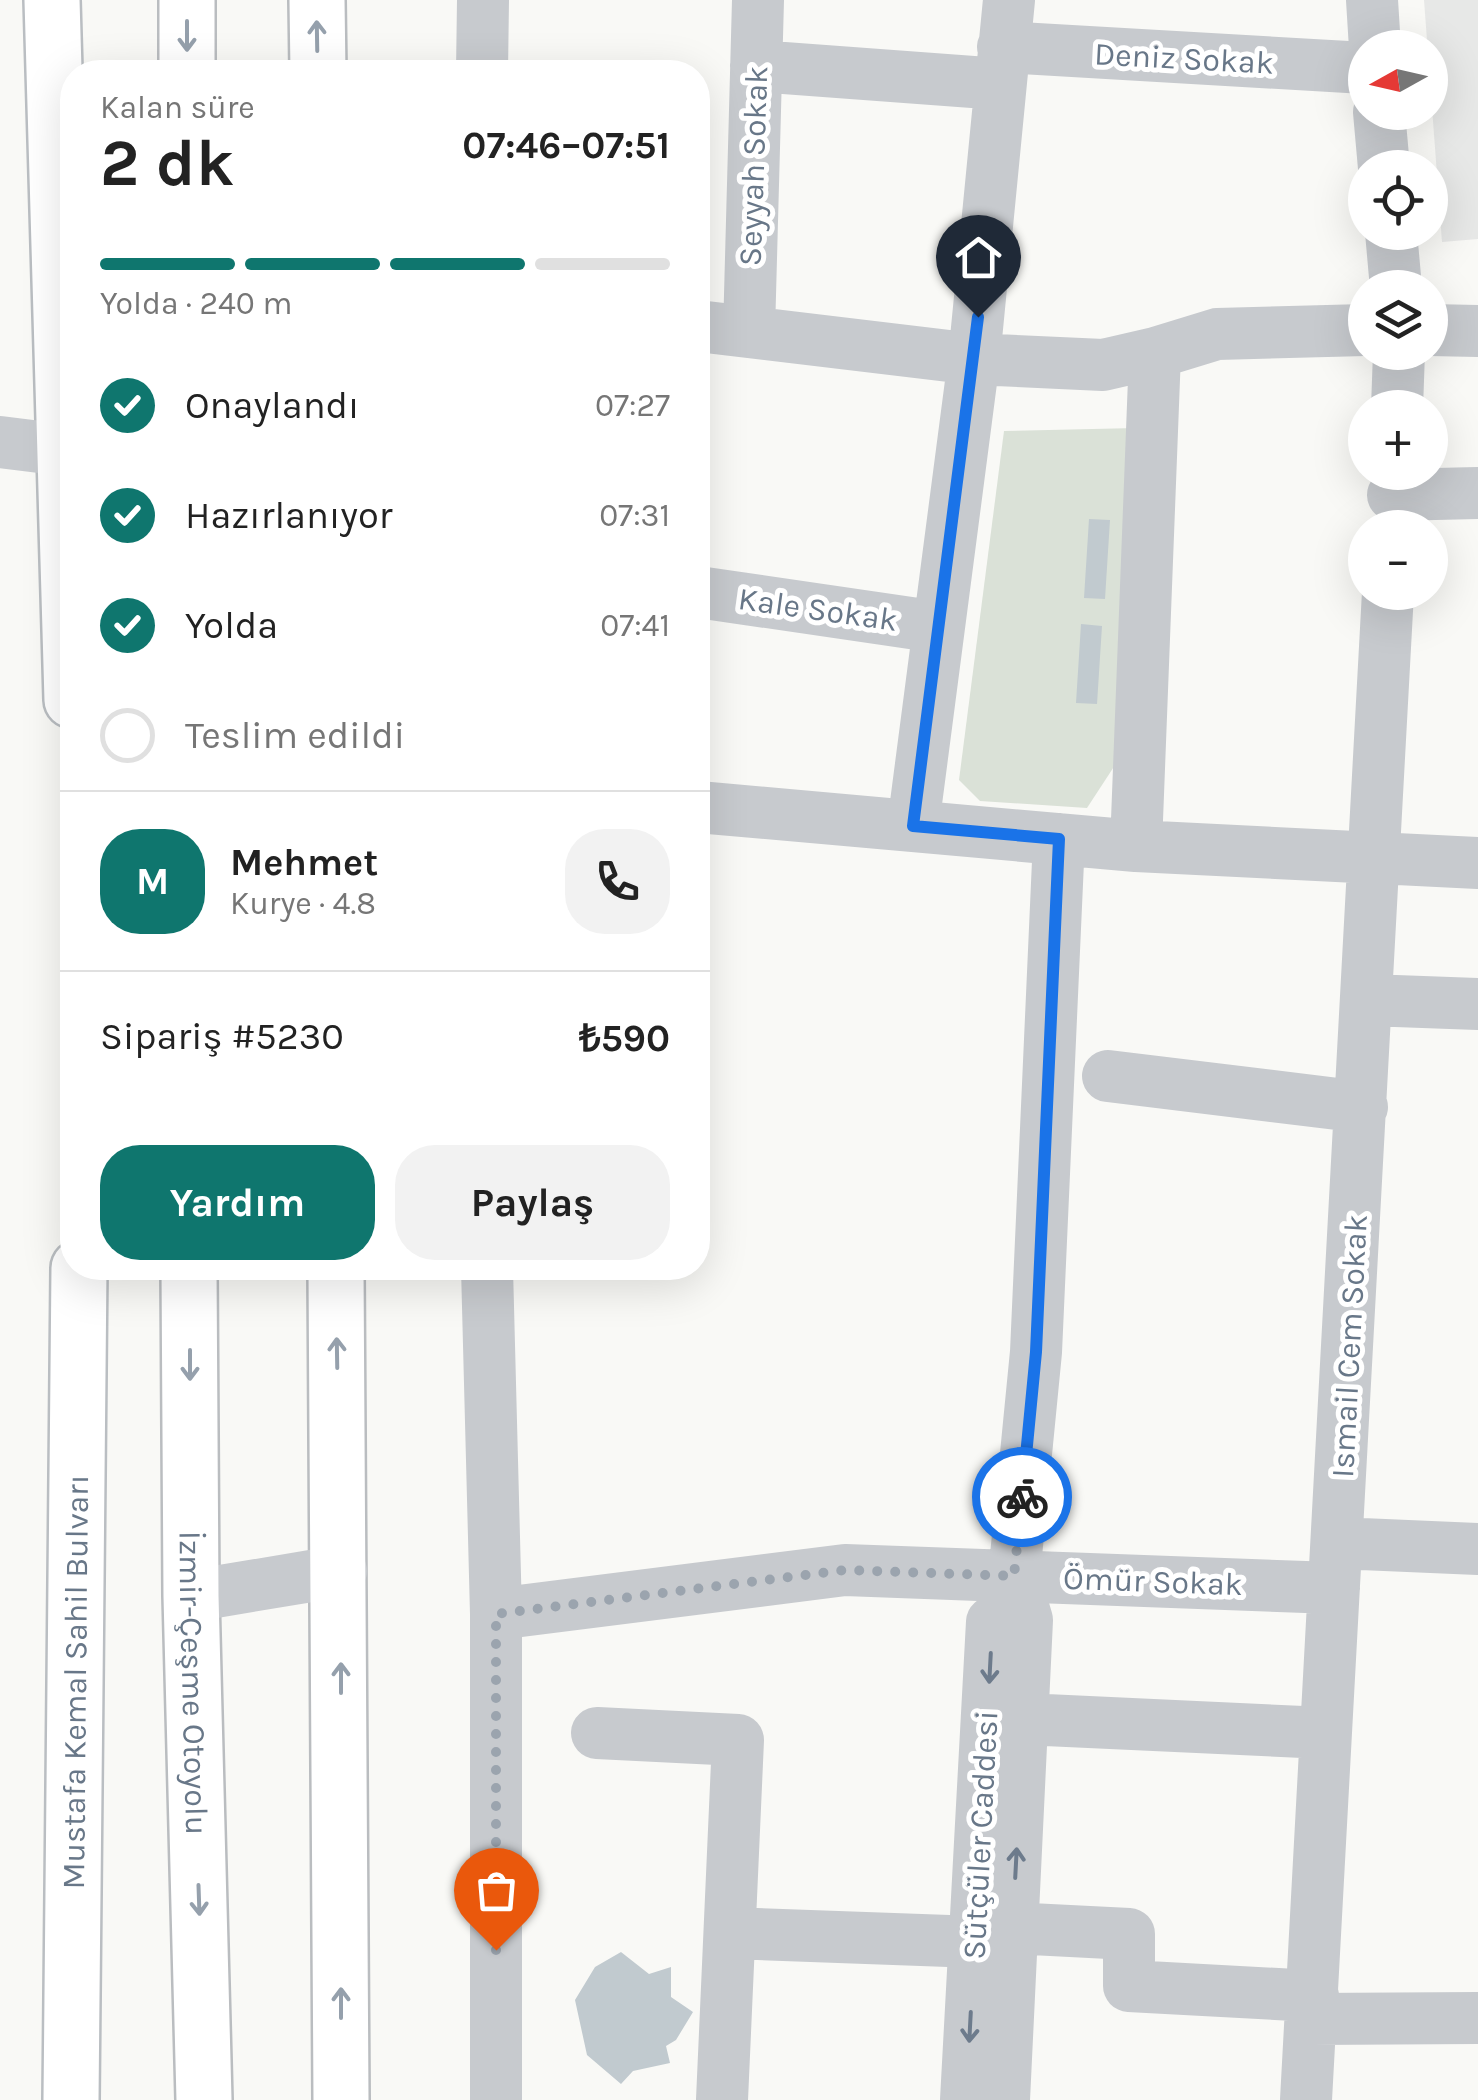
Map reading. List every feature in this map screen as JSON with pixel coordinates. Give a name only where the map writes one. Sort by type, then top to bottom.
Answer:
[{"type":"main road","points":[[52,0],[60,300]]},
{"type":"main road","points":[[187,0],[187,60]]},
{"type":"main road","points":[[317,0],[318,60]]},
{"type":"main road","name":"Mustafa Kemal Sahil Bulvarı","points":[[71,2100],[78,1280]]},
{"type":"main road","name":"İzmir-Çeşme Otoyolu","points":[[190,1280],[191,1596],[204,2100]]},
{"type":"main road","points":[[336,1280],[341,2100]]},
{"type":"street","points":[[482,60],[483,0]]},
{"type":"street","name":"Seyyah Sokak","points":[[748,332],[758,0]]},
{"type":"street","points":[[1372,0],[1374,30]]},
{"type":"street","points":[[913,826],[974,359],[1004,44]]},
{"type":"street","name":"Deniz Sokak","points":[[756,66],[1004,44],[1348,67]]},
{"type":"street","points":[[710,327],[974,359],[1103,366],[1217,334],[1348,330]]},
{"type":"street","points":[[1448,330],[1478,330]]},
{"type":"street","points":[[1136,846],[1155,353]]},
{"type":"street","points":[[0,442],[60,450]]},
{"type":"street","points":[[1393,498],[1478,493]]},
{"type":"street","name":"Kale Sokak","points":[[710,594],[938,627]]},
{"type":"street","name":"Ismail Cem Sokak","points":[[1306,2100],[1387,610]]},
{"type":"street","points":[[710,809],[1136,846],[1478,862]]},
{"type":"street","name":"Sütçüler Caddesi","points":[[1004,2100],[1028,1620],[1014,1576],[1036,1352],[1059,839]]},
{"type":"street","points":[[1368,1000],[1478,1004]]},
{"type":"street","points":[[1108,1076],[1362,1107]]},
{"type":"street","points":[[488,1280],[496,1614],[496,2100]]},
{"type":"street","name":"Ömür Sokak","points":[[496,1614],[845,1570],[1014,1576],[1336,1566],[1478,1550]]},
{"type":"street","points":[[191,1596],[340,1572]]},
{"type":"street","name":"Sütçüler Caddesi","points":[[966,2100],[992,1615],[1014,1576]]},
{"type":"street","points":[[1024,1718],[1325,1733]]},
{"type":"street","points":[[598,1732],[738,1740],[730,1933],[732,2100]]},
{"type":"street","points":[[1012,1928],[1129,1934],[1129,1986],[1312,2007],[1478,2018]]},
{"type":"street","points":[[730,1933],[949,1941]]},
{"type":"shaded area","points":[[1424,0],[1478,0],[1478,239],[1448,242],[1448,150],[1435,150],[1434,130],[1448,130],[1448,30],[1426,30]]},
{"type":"shaded area","points":[[1136,428],[1119,759],[1087,808],[980,801],[959,780],[1004,431]]},
{"type":"shaded area","points":[[1089,519],[1110,520],[1105,599],[1084,598]]},
{"type":"shaded area","points":[[1081,624],[1102,626],[1097,704],[1076,703]]},
{"type":"shaded area","points":[[621,1952],[649,1974],[671,1967],[671,1997],[693,2012],[676,2040],[666,2046],[670,2063],[633,2071],[621,2084],[587,2055],[575,2000],[595,1967]]},
{"type":"way so far","points":[[496,1950],[496,1614],[845,1570],[1014,1576],[1022,1497]]},
{"type":"route","points":[[978,317],[913,826],[1059,839],[1036,1352],[1022,1497]]}]
